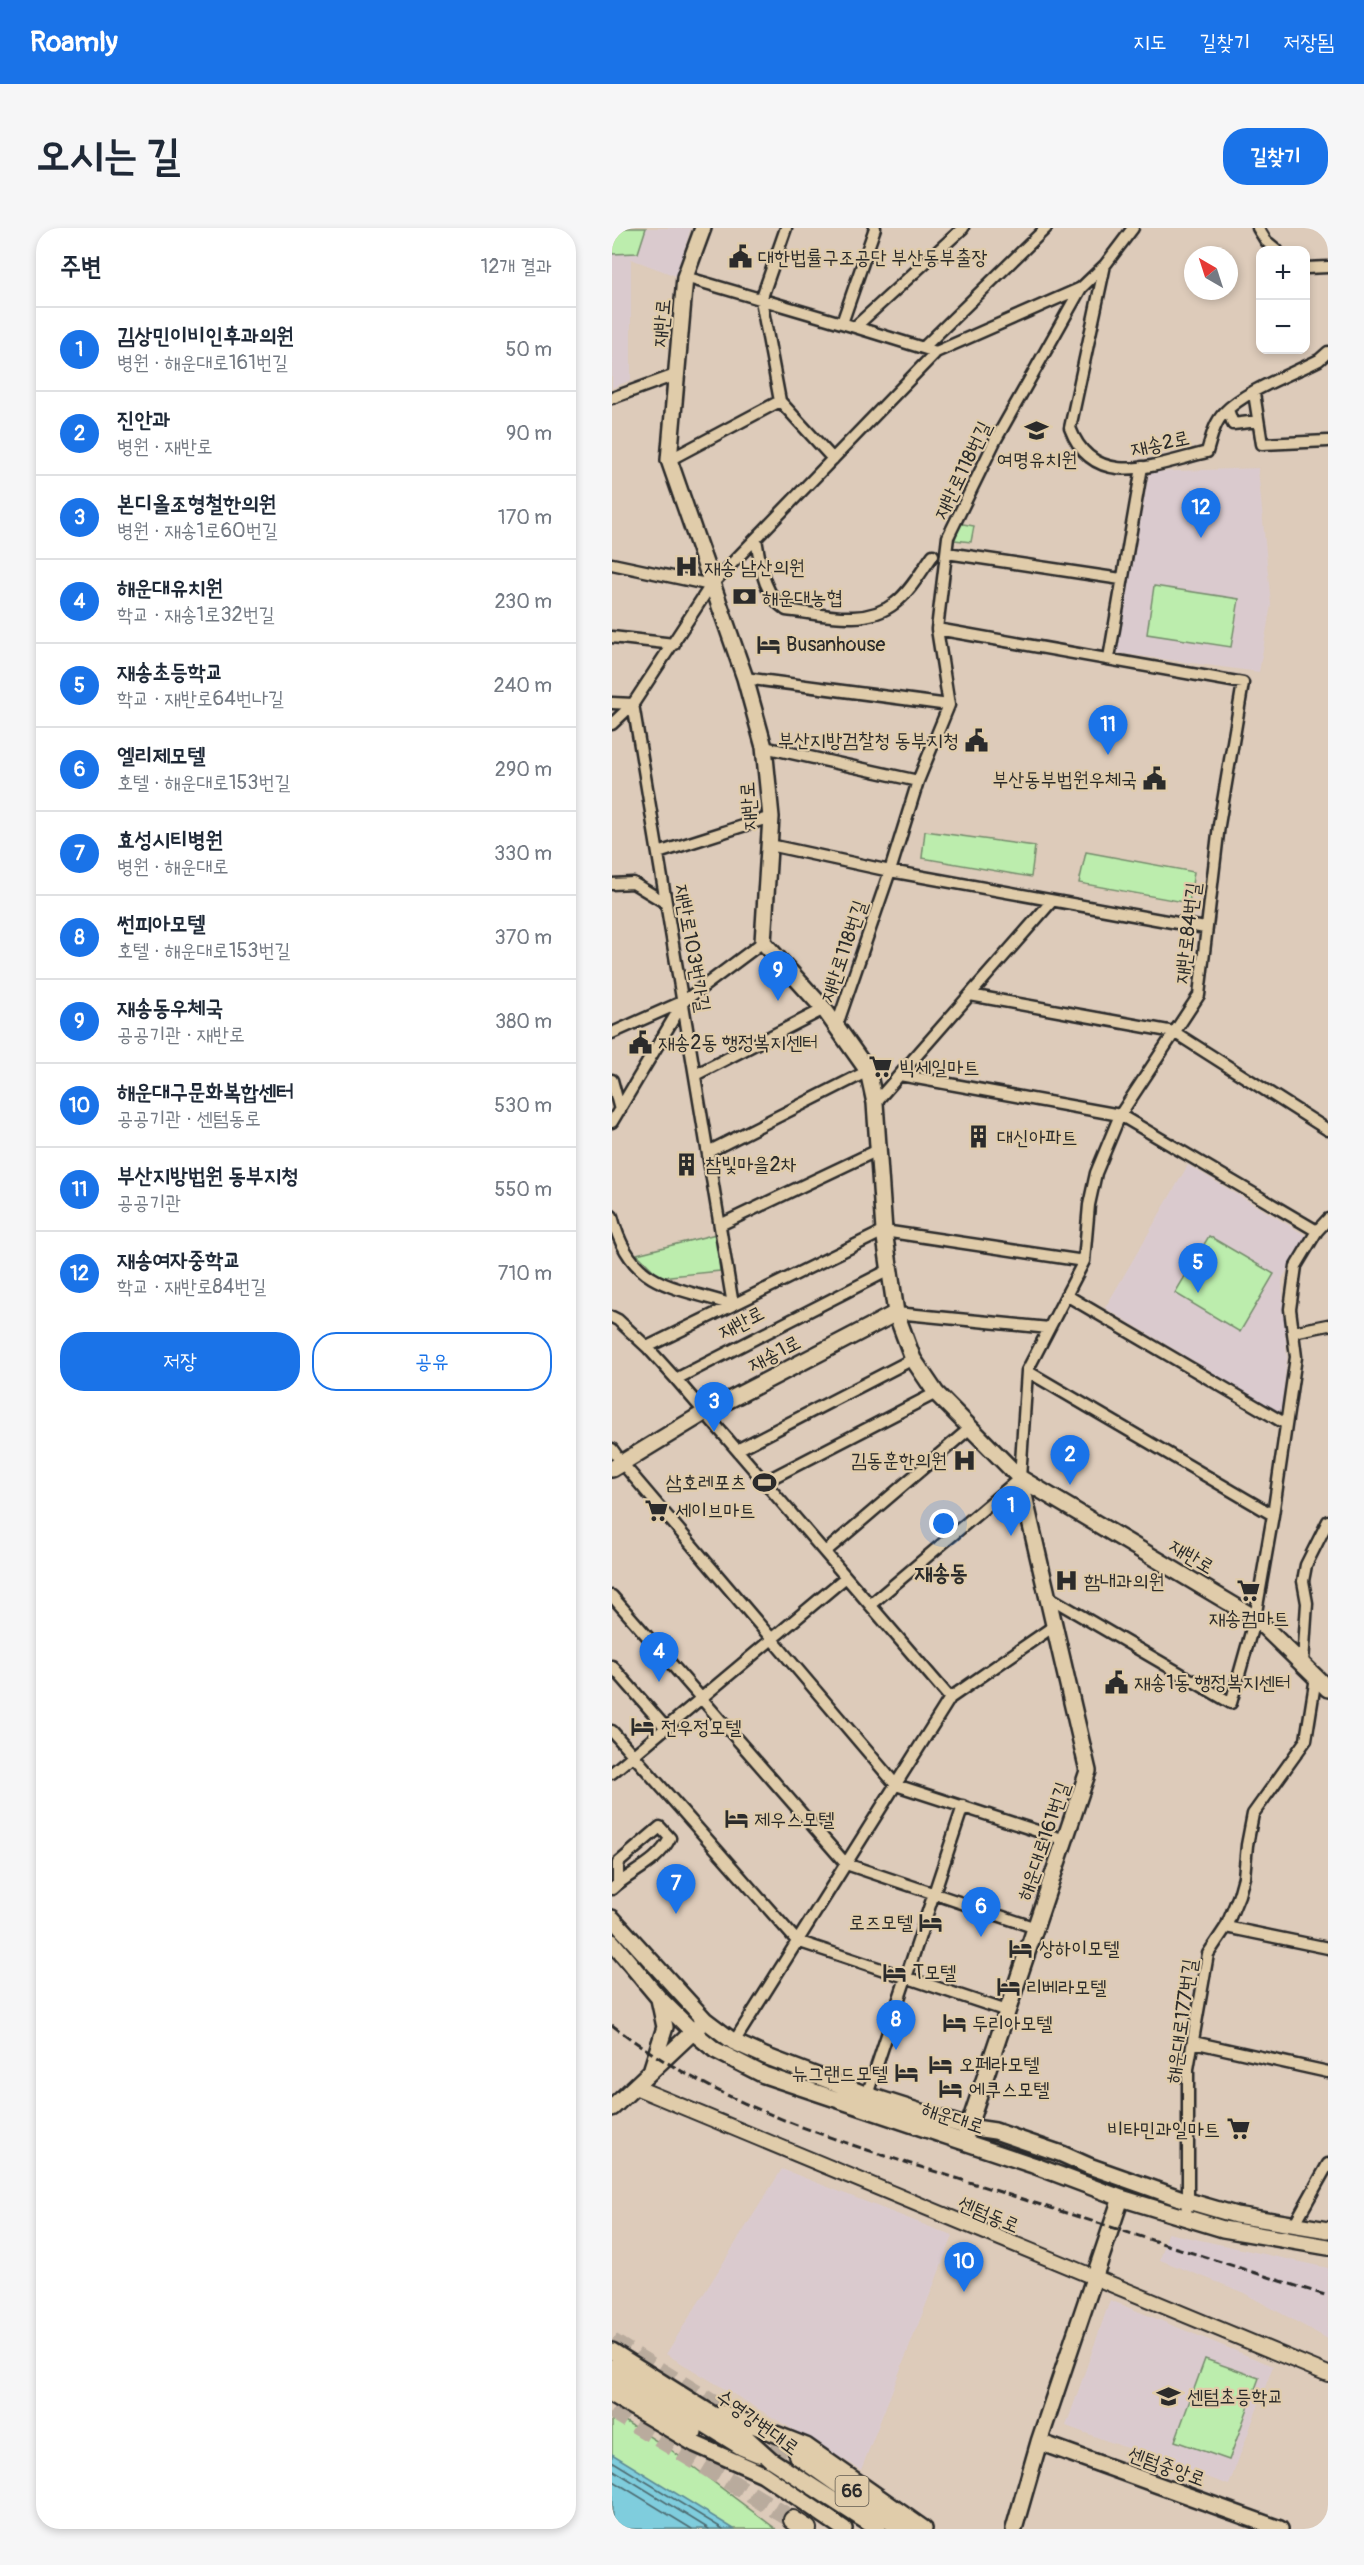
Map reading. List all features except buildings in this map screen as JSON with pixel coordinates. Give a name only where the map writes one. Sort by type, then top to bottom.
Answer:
[{"type":"highway","name":"66","points":[[798,2455],[903,2529]]},
{"type":"main road","name":"재반로","points":[[703,228],[686,277],[669,460],[745,678],[764,747],[771,817],[763,942],[837,1025],[868,1071],[875,1103],[884,1231],[896,1313],[913,1359],[936,1394],[1020,1478],[1255,1618],[1328,1689]]},
{"type":"main road","name":"재송1로","points":[[617,1466],[704,1413],[896,1313]]},
{"type":"main road","name":"해운대로161번길","points":[[966,2134],[1088,1771],[1020,1478]]},
{"type":"main road","name":"해운대로","points":[[612,1918],[705,2020],[734,2042],[966,2134],[1033,2165],[1121,2198],[1254,2235],[1328,2247]]},
{"type":"main road","name":"해운대로","points":[[612,1942],[658,1996],[693,2032],[715,2050],[764,2075],[966,2134],[1006,2134],[1188,2201],[1236,2216],[1328,2230]]},
{"type":"main road","points":[[650,2073],[665,2027],[658,1996]]},
{"type":"main road","points":[[612,2108],[705,2020]]},
{"type":"main road","points":[[1014,2529],[1039,2442],[1121,2198]]},
{"type":"main road","name":"수영강변대로","points":[[612,2351],[739,2431],[771,2460],[878,2529]]},
{"type":"main road","points":[[612,2367],[741,2447],[771,2460]]},
{"type":"main road","points":[[612,2380],[763,2474]]},
{"type":"main road","name":"수영강변대로","points":[[612,2395],[695,2444],[763,2474],[844,2529]]},
{"type":"main road","points":[[690,2401],[806,2446],[924,2529]]},
{"type":"main road","name":"센텀중앙로","points":[[1039,2442],[1280,2529]]},
{"type":"street","points":[[786,228],[761,300],[780,401],[833,459]]},
{"type":"street","points":[[842,323],[875,228]]},
{"type":"street","points":[[855,327],[963,228]]},
{"type":"street","points":[[923,348],[1046,228]]},
{"type":"street","points":[[612,724],[633,704],[711,585],[936,352],[1081,288],[1105,265],[1133,228]]},
{"type":"street","points":[[1258,228],[1272,246]]},
{"type":"street","name":"재송2로","points":[[1105,265],[1070,428],[1081,449],[1100,465],[1119,469],[1142,467],[1206,452],[1222,414],[1237,402],[1319,360],[1328,352]]},
{"type":"street","points":[[1310,268],[1328,267]]},
{"type":"street","points":[[686,277],[936,352]]},
{"type":"street","name":"재반로118번길","points":[[837,1025],[918,782],[949,705],[937,628],[948,537],[995,441],[1081,288]]},
{"type":"street","points":[[612,398],[678,374]]},
{"type":"street","points":[[1254,393],[1262,444],[1328,441]]},
{"type":"street","points":[[669,460],[780,401]]},
{"type":"street","points":[[1228,410],[1233,424],[1258,421]]},
{"type":"street","points":[[937,628],[1109,658],[1142,467]]},
{"type":"street","points":[[756,539],[761,576],[777,604],[786,610],[862,618],[879,614],[897,602],[933,555]]},
{"type":"street","points":[[946,553],[1121,579]]},
{"type":"street","points":[[612,564],[711,585]]},
{"type":"street","points":[[612,637],[674,644]]},
{"type":"street","name":"재반로84번길","points":[[1020,1478],[1027,1371],[1084,1261],[1089,1205],[1096,1173],[1120,1115],[1198,996],[1219,825],[1244,683],[1109,658]]},
{"type":"street","points":[[745,678],[949,705]]},
{"type":"street","points":[[612,703],[633,704]]},
{"type":"street","name":"재반로103번가길","points":[[633,704],[733,1305]]},
{"type":"street","points":[[764,747],[918,782]]},
{"type":"street","points":[[658,853],[771,817]]},
{"type":"street","points":[[770,845],[890,871],[1205,928]]},
{"type":"street","points":[[612,884],[633,883],[666,903]]},
{"type":"street","points":[[875,1103],[1052,901]]},
{"type":"street","points":[[612,1033],[684,1001],[763,942]]},
{"type":"street","points":[[970,995],[1174,1032],[1328,1130]]},
{"type":"street","points":[[612,1122],[684,1001]]},
{"type":"street","points":[[695,1075],[824,1010]]},
{"type":"street","points":[[708,1152],[868,1071]]},
{"type":"street","points":[[900,1075],[1120,1115],[1317,1231]]},
{"type":"street","points":[[612,1080],[620,1110]]},
{"type":"street","points":[[720,1225],[878,1150]]},
{"type":"street","points":[[612,1216],[618,1239],[628,1258],[638,1269],[652,1279],[733,1305]]},
{"type":"street","points":[[1047,1596],[1231,1703],[1255,1618],[1273,1515],[1296,1358],[1290,1309],[1296,1266],[1317,1231],[1328,1219]]},
{"type":"street","points":[[647,1347],[884,1231],[1084,1261]]},
{"type":"street","name":"재반로","points":[[676,1379],[890,1270]]},
{"type":"street","points":[[1066,1295],[1286,1424]]},
{"type":"street","points":[[896,1313],[1049,1328]]},
{"type":"street","points":[[612,1317],[647,1347],[676,1379],[950,1698]]},
{"type":"street","points":[[1293,1332],[1328,1325]]},
{"type":"street","points":[[737,1450],[913,1359]]},
{"type":"street","points":[[1027,1371],[1273,1515]]},
{"type":"street","points":[[764,1482],[936,1394]]},
{"type":"street","points":[[825,1552],[969,1428]]},
{"type":"street","points":[[612,1449],[617,1466],[896,1785],[1065,1840]]},
{"type":"street","points":[[870,1605],[1020,1478]]},
{"type":"street","points":[[1303,1663],[1307,1604],[1303,1581],[1306,1565],[1328,1521]]},
{"type":"street","points":[[612,1773],[846,1577]]},
{"type":"street","points":[[612,1596],[846,1864],[1035,1928]]},
{"type":"street","points":[[734,2042],[950,1698],[1054,1626]]},
{"type":"street","points":[[612,1666],[666,1728]]},
{"type":"street","name":"해운대로177번길","points":[[1185,2217],[1188,2201],[1188,2069],[1208,1954],[1226,1927],[1244,1877],[1253,1814],[1306,1740],[1316,1677]]},
{"type":"street","points":[[612,1731],[797,1941],[1007,2011]]},
{"type":"street","points":[[867,2095],[963,1806]]},
{"type":"street","points":[[660,1827],[670,1838],[664,1849],[637,1873],[615,1886],[618,1863],[660,1827]]},
{"type":"street","points":[[1226,1927],[1328,1948]]},
{"type":"street","points":[[1193,2042],[1328,2072]]},
{"type":"street","name":"센텀동로","points":[[635,2087],[1328,2374]]},
{"type":"street","points":[[1293,2225],[1328,2164]]},
{"type":"shaded area","points":[[612,228],[691,228],[676,276],[631,259],[631,380],[612,388]]},
{"type":"shaded area","points":[[1258,468],[1271,605],[1259,672],[1117,653],[1149,472]]},
{"type":"shaded area","points":[[1188,1165],[1307,1236],[1282,1279],[1287,1359],[1281,1413],[1105,1308]]},
{"type":"shaded area","points":[[782,2169],[953,2236],[861,2470],[666,2354]]},
{"type":"shaded area","points":[[1168,2233],[1328,2268],[1328,2339],[1240,2291],[1160,2260]]},
{"type":"shaded area","name":"센텀초등학교","points":[[1110,2300],[1273,2366],[1229,2485],[1066,2426]]},
{"type":"green space","points":[[612,228],[646,228],[638,253],[612,254]]},
{"type":"green space","points":[[958,523],[974,526],[971,542],[955,540]]},
{"type":"green space","points":[[1154,586],[1239,599],[1231,647],[1147,634]]},
{"type":"green space","points":[[925,831],[1035,846],[1031,877],[922,858]]},
{"type":"green space","points":[[1086,852],[1194,872],[1189,903],[1079,883]]},
{"type":"green space","points":[[716,1234],[720,1271],[660,1277],[637,1254]]},
{"type":"green space","points":[[1209,1236],[1274,1274],[1240,1332],[1175,1293]]},
{"type":"green space","points":[[1205,2359],[1259,2378],[1229,2460],[1175,2441]]},
{"type":"green space","points":[[612,2413],[671,2450],[776,2529],[612,2529]]},
{"type":"water","points":[[612,2454],[729,2526],[734,2529],[612,2529]]},
{"type":"tunnel","points":[[612,2342],[798,2455]]},
{"type":"tunnel","points":[[612,2410],[793,2520]]},
{"type":"railway","points":[[612,2025],[653,2054],[696,2079],[784,2120],[877,2153],[1328,2296]]},
{"type":"place","name":"대한법률구조공단 부산동부출장","points":[[740,257]]},
{"type":"place","name":"여명유치원","points":[[1037,431]]},
{"type":"place","name":"재송여자중학교","points":[[1201,538]]},
{"type":"place","name":"재송 남산의원","points":[[686,567]]},
{"type":"place","name":"해운대농협","points":[[744,597]]},
{"type":"place","name":"Busanhouse","points":[[768,644]]},
{"type":"place","name":"부산지방검찰청 동부지청","points":[[977,740]]},
{"type":"place","name":"부산지방법원 동부지청","points":[[1108,755]]},
{"type":"place","name":"부산동부법원우체국","points":[[1155,779]]},
{"type":"place","name":"재송동우체국","points":[[778,1001]]},
{"type":"place","name":"재송2동 행정복지센터","points":[[640,1042]]},
{"type":"place","name":"빅세일마트","points":[[881,1067]]},
{"type":"place","name":"대신아파트","points":[[979,1137]]},
{"type":"place","name":"참빛마을2차","points":[[687,1164]]},
{"type":"place","name":"재송초등학교","points":[[1198,1293]]},
{"type":"place","name":"본디올조형철한의원","points":[[714,1432]]},
{"type":"place","name":"김동훈한의원","points":[[965,1460]]},
{"type":"place","name":"삼호레포츠","points":[[764,1482]]},
{"type":"place","name":"진안과","points":[[1070,1485]]},
{"type":"place","name":"세이브마트","points":[[657,1510]]},
{"type":"place","name":"김상민이비인후과의원","points":[[1011,1536]]},
{"type":"place","name":"함내과의원","points":[[1066,1581]]},
{"type":"place","name":"재송컴마트","points":[[1249,1590]]},
{"type":"place","name":"해운대유치원","points":[[659,1682]]},
{"type":"place","name":"재송1동 행정복지센터","points":[[1116,1682]]},
{"type":"place","name":"전우정모텔","points":[[643,1727]]},
{"type":"place","name":"제우스모텔","points":[[736,1819]]},
{"type":"place","name":"효성시티병원","points":[[676,1914]]},
{"type":"place","name":"로즈모텔","points":[[931,1922]]},
{"type":"place","name":"엘리제모텔","points":[[981,1937]]},
{"type":"place","name":"상하이모텔","points":[[1021,1948]]},
{"type":"place","name":"T모텔","points":[[895,1972]]},
{"type":"place","name":"리베라모텔","points":[[1008,1987]]},
{"type":"place","name":"두리아모텔","points":[[954,2023]]},
{"type":"place","name":"썬피아모텔","points":[[896,2050]]},
{"type":"place","name":"오페라모텔","points":[[941,2064]]},
{"type":"place","name":"뉴그랜드모텔","points":[[906,2073]]},
{"type":"place","name":"에쿠스모텔","points":[[951,2089]]},
{"type":"place","name":"비타민과일마트","points":[[1238,2129]]},
{"type":"place","name":"해운대구문화복합센터","points":[[964,2292]]},
{"type":"place","name":"센텀초등학교","points":[[1169,2396]]},
{"type":"district","name":"재송동","points":[[941,1572]]}]
